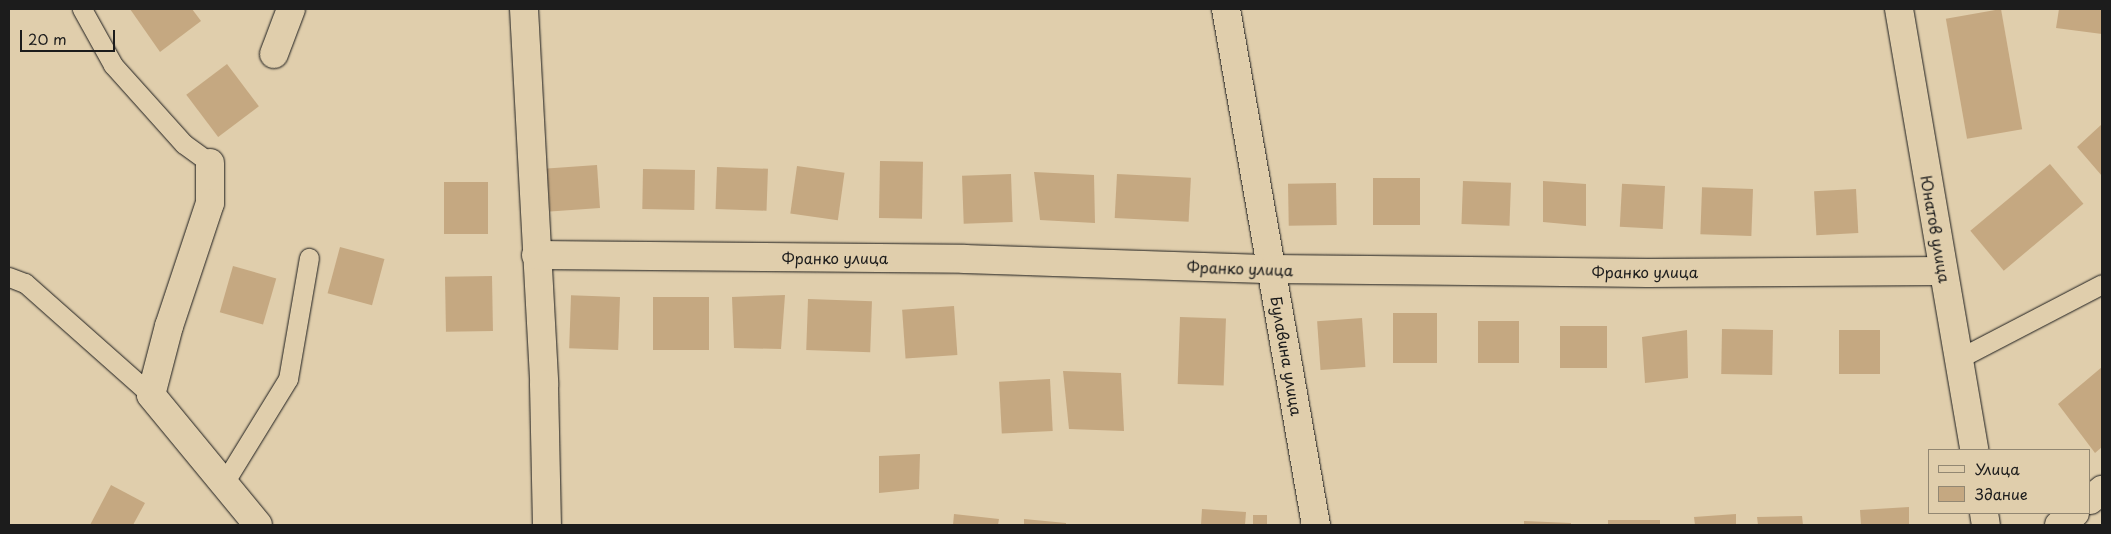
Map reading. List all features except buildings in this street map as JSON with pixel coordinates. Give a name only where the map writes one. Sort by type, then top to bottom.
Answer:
[{"type":"street","points":[[274,54],[292,9]]},
{"type":"street","points":[[524,9],[544,384],[547,525]]},
{"type":"street","name":"Булавина улица","points":[[1226,9],[1316,525]]},
{"type":"street","name":"Юнатов улица","points":[[1899,9],[1974,449]]},
{"type":"street","points":[[210,163],[210,203],[169,326],[151,395],[258,525]]},
{"type":"street","name":"Франко улица","points":[[536,256],[964,259],[1272,269],[1638,273],[1943,271]]},
{"type":"street","points":[[2091,499],[2102,490]]},
{"type":"street","points":[[2060,525],[2074,514]]},
{"type":"lane","points":[[82,9],[112,64],[184,144],[210,163]]},
{"type":"lane","points":[[224,483],[288,379],[309,258]]},
{"type":"lane","points":[[9,277],[24,283],[151,395]]},
{"type":"lane","points":[[1958,359],[2102,284]]}]
